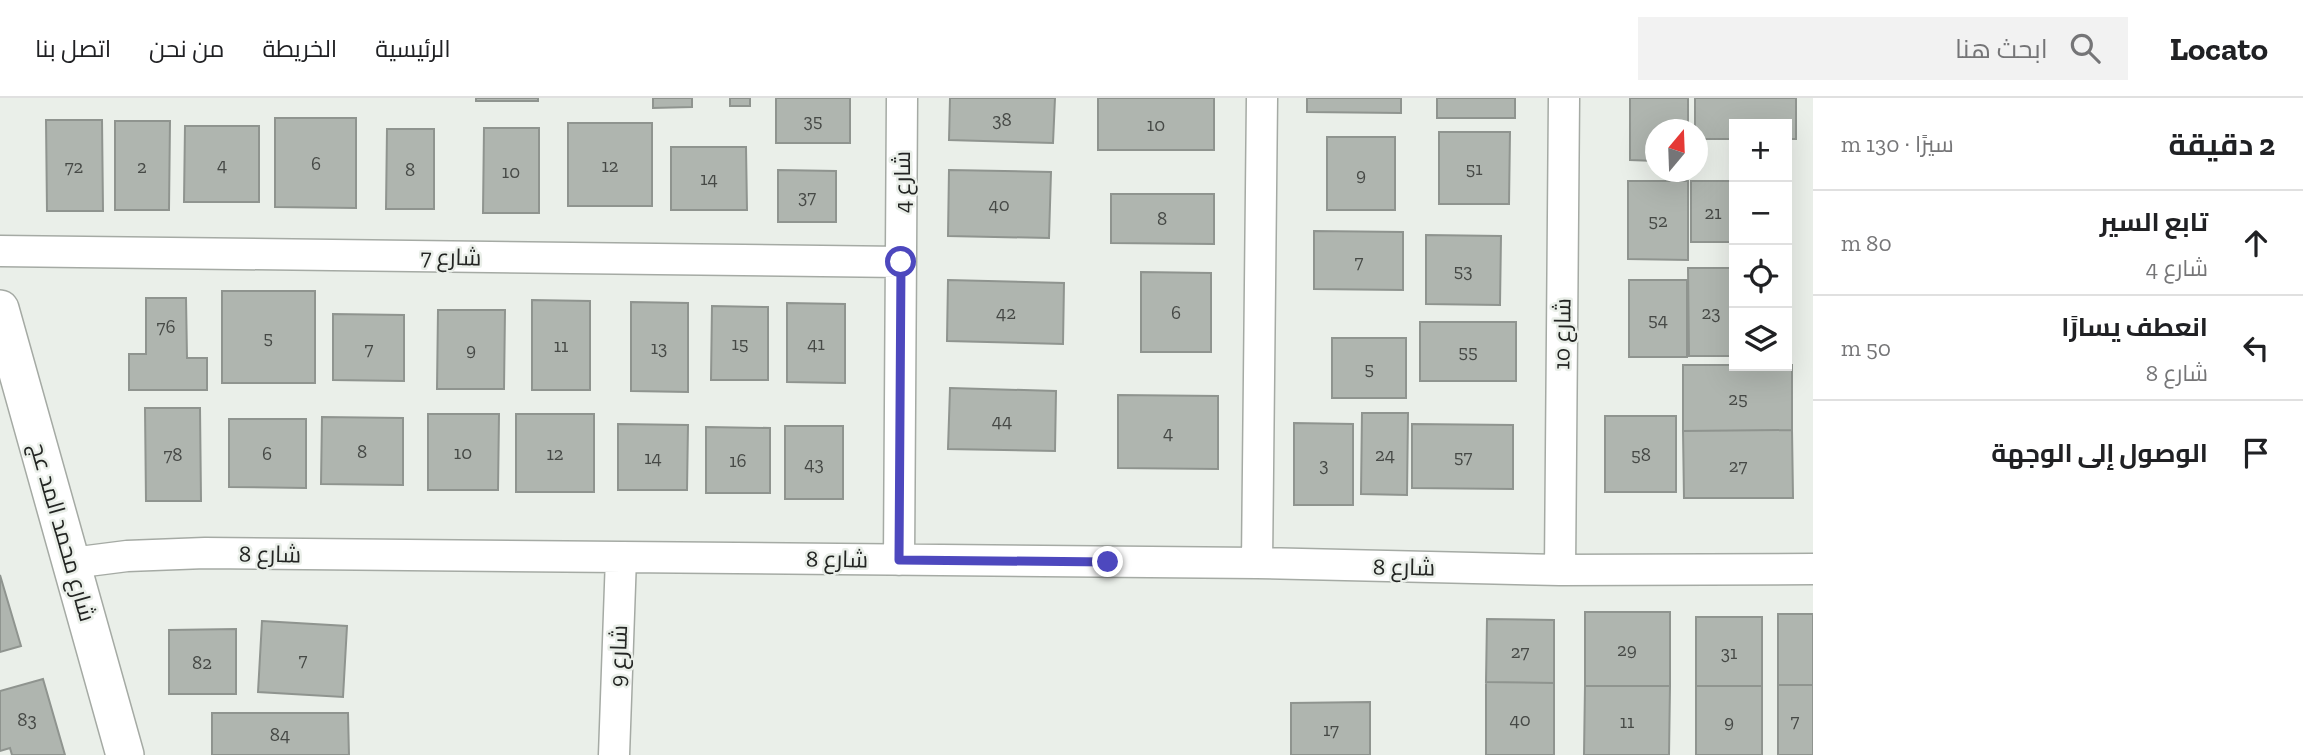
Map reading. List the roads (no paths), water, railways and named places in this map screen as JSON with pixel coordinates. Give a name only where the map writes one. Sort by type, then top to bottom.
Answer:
[{"type":"street","name":"شارع 4","points":[[899,560],[902,98]]},
{"type":"street","points":[[1257,563],[1262,98]]},
{"type":"street","name":"شارع 10","points":[[1560,570],[1564,98]]},
{"type":"street","name":"شارع 7","points":[[0,251],[901,262]]},
{"type":"street","name":"شارع محمد المد عج","points":[[0,309],[125,755]]},
{"type":"street","name":"شارع 8","points":[[72,564],[127,556],[205,553],[1257,563],[1560,570],[1813,569]]},
{"type":"street","name":"شارع 9","points":[[614,755],[621,557]]}]
